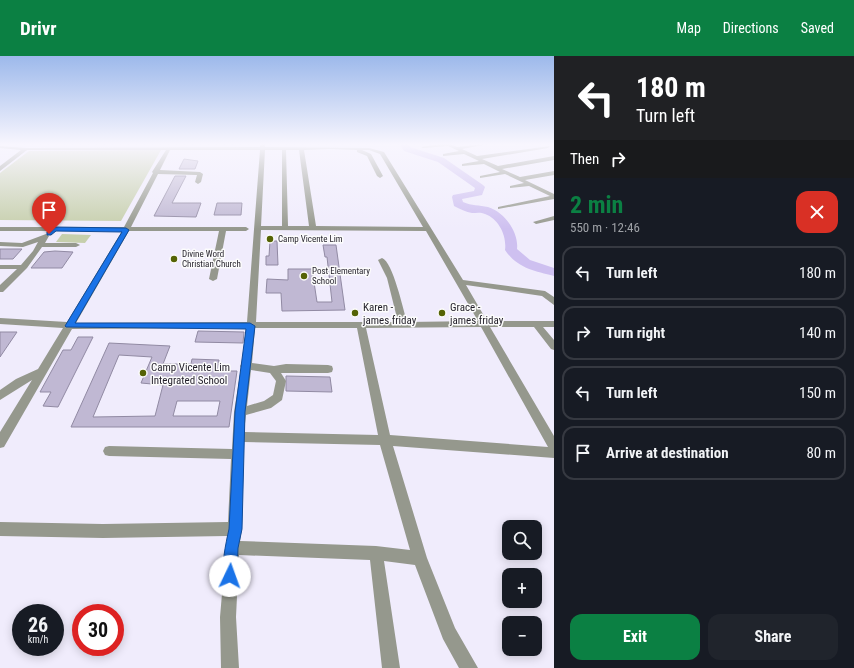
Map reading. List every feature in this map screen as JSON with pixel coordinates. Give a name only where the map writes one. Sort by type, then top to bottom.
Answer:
[{"type":"street","points":[[0,443],[126,230],[155,173]]},
{"type":"street","points":[[179,173],[198,173],[200,174],[198,182]]},
{"type":"street","points":[[230,668],[228,617],[232,548],[235,529],[238,437],[250,326],[261,173]]},
{"type":"street","points":[[284,173],[285,229]]},
{"type":"street","points":[[307,173],[313,228]]},
{"type":"street","points":[[394,173],[460,282],[554,447]]},
{"type":"street","points":[[482,177],[503,173]]},
{"type":"street","points":[[507,173],[554,197]]},
{"type":"street","points":[[520,179],[554,173]]},
{"type":"street","points":[[512,187],[529,184]]},
{"type":"street","points":[[544,192],[554,190]]},
{"type":"street","points":[[500,208],[554,197]]},
{"type":"street","points":[[536,222],[554,218]]},
{"type":"street","points":[[258,228],[427,229]]},
{"type":"street","points":[[0,229],[246,229]]},
{"type":"street","points":[[0,290],[23,266],[54,229]]},
{"type":"street","points":[[213,279],[223,230]]},
{"type":"street","points":[[0,244],[23,245],[42,242],[76,246]]},
{"type":"street","points":[[382,260],[391,278],[403,325]]},
{"type":"street","points":[[0,266],[23,266]]},
{"type":"street","points":[[460,282],[490,288],[545,294],[554,302]]},
{"type":"street","points":[[0,321],[69,326],[485,326],[554,324]]},
{"type":"street","points":[[362,325],[385,440],[420,558],[449,633],[469,668]]},
{"type":"street","points":[[537,325],[554,347]]},
{"type":"street","points":[[245,366],[263,367],[274,370],[286,368],[328,369]]},
{"type":"street","points":[[240,412],[267,405],[278,397],[281,381],[274,370]]},
{"type":"street","points":[[0,396],[18,381],[42,372]]},
{"type":"street","points":[[238,437],[385,440],[554,453]]},
{"type":"street","points":[[109,452],[237,454]]},
{"type":"street","points":[[0,529],[103,531],[235,529]]},
{"type":"street","points":[[232,548],[376,552],[420,558]]},
{"type":"street","points":[[376,552],[391,668]]},
{"type":"green space","points":[[0,173],[148,173],[121,221],[0,220]]},
{"type":"green space","points":[[62,234],[91,235],[85,243],[56,242]]},
{"type":"building","points":[[175,176],[186,176],[172,203],[201,203],[196,217],[154,216]]},
{"type":"building","points":[[217,203],[242,203],[241,215],[214,215]]},
{"type":"building","points":[[270,241],[277,241],[278,265],[266,265],[266,256],[269,256]]},
{"type":"building","points":[[323,245],[336,245],[345,310],[282,311],[281,293],[266,293],[267,279],[288,280],[288,269],[312,269],[317,302],[332,302],[327,257],[325,257]]},
{"type":"building","points":[[0,249],[22,249],[13,259],[0,259]]},
{"type":"building","points":[[44,252],[73,252],[62,268],[31,268]]},
{"type":"building","points":[[198,331],[244,332],[243,343],[195,342]]},
{"type":"building","points":[[0,332],[17,332],[0,357]]},
{"type":"building","points":[[78,337],[93,337],[58,407],[43,406],[51,392],[40,392],[63,350],[71,350]]},
{"type":"building","points":[[109,343],[170,346],[163,364],[191,364],[192,359],[219,360],[217,371],[237,371],[229,427],[71,427]],"holes":[[[119,355],[152,357],[141,383],[163,385],[155,416],[93,417]],[[177,401],[220,401],[217,416],[173,416]]]},
{"type":"building","points":[[286,376],[330,377],[332,392],[286,391]]},
{"type":"waterway","points":[[459,173],[480,187],[478,193],[457,197],[458,204],[470,209],[486,210],[496,216],[505,226],[511,238],[511,250],[516,256],[530,266],[554,272]]},
{"type":"place","name":"Camp Vicente Lim","points":[[270,239]]},
{"type":"place","name":"Divine Word Christian Church","points":[[174,259]]},
{"type":"place","name":"Post Elementary School","points":[[304,276]]},
{"type":"place","name":"Karen - james friday","points":[[355,313]]},
{"type":"place","name":"Grace - james friday","points":[[442,313]]},
{"type":"place","name":"Camp Vicente Lim Integrated School","points":[[143,373]]},
{"type":"route","points":[[49,234],[54,229],[126,230],[69,326],[250,326],[240,412],[237,454],[235,529],[230,576]]}]
